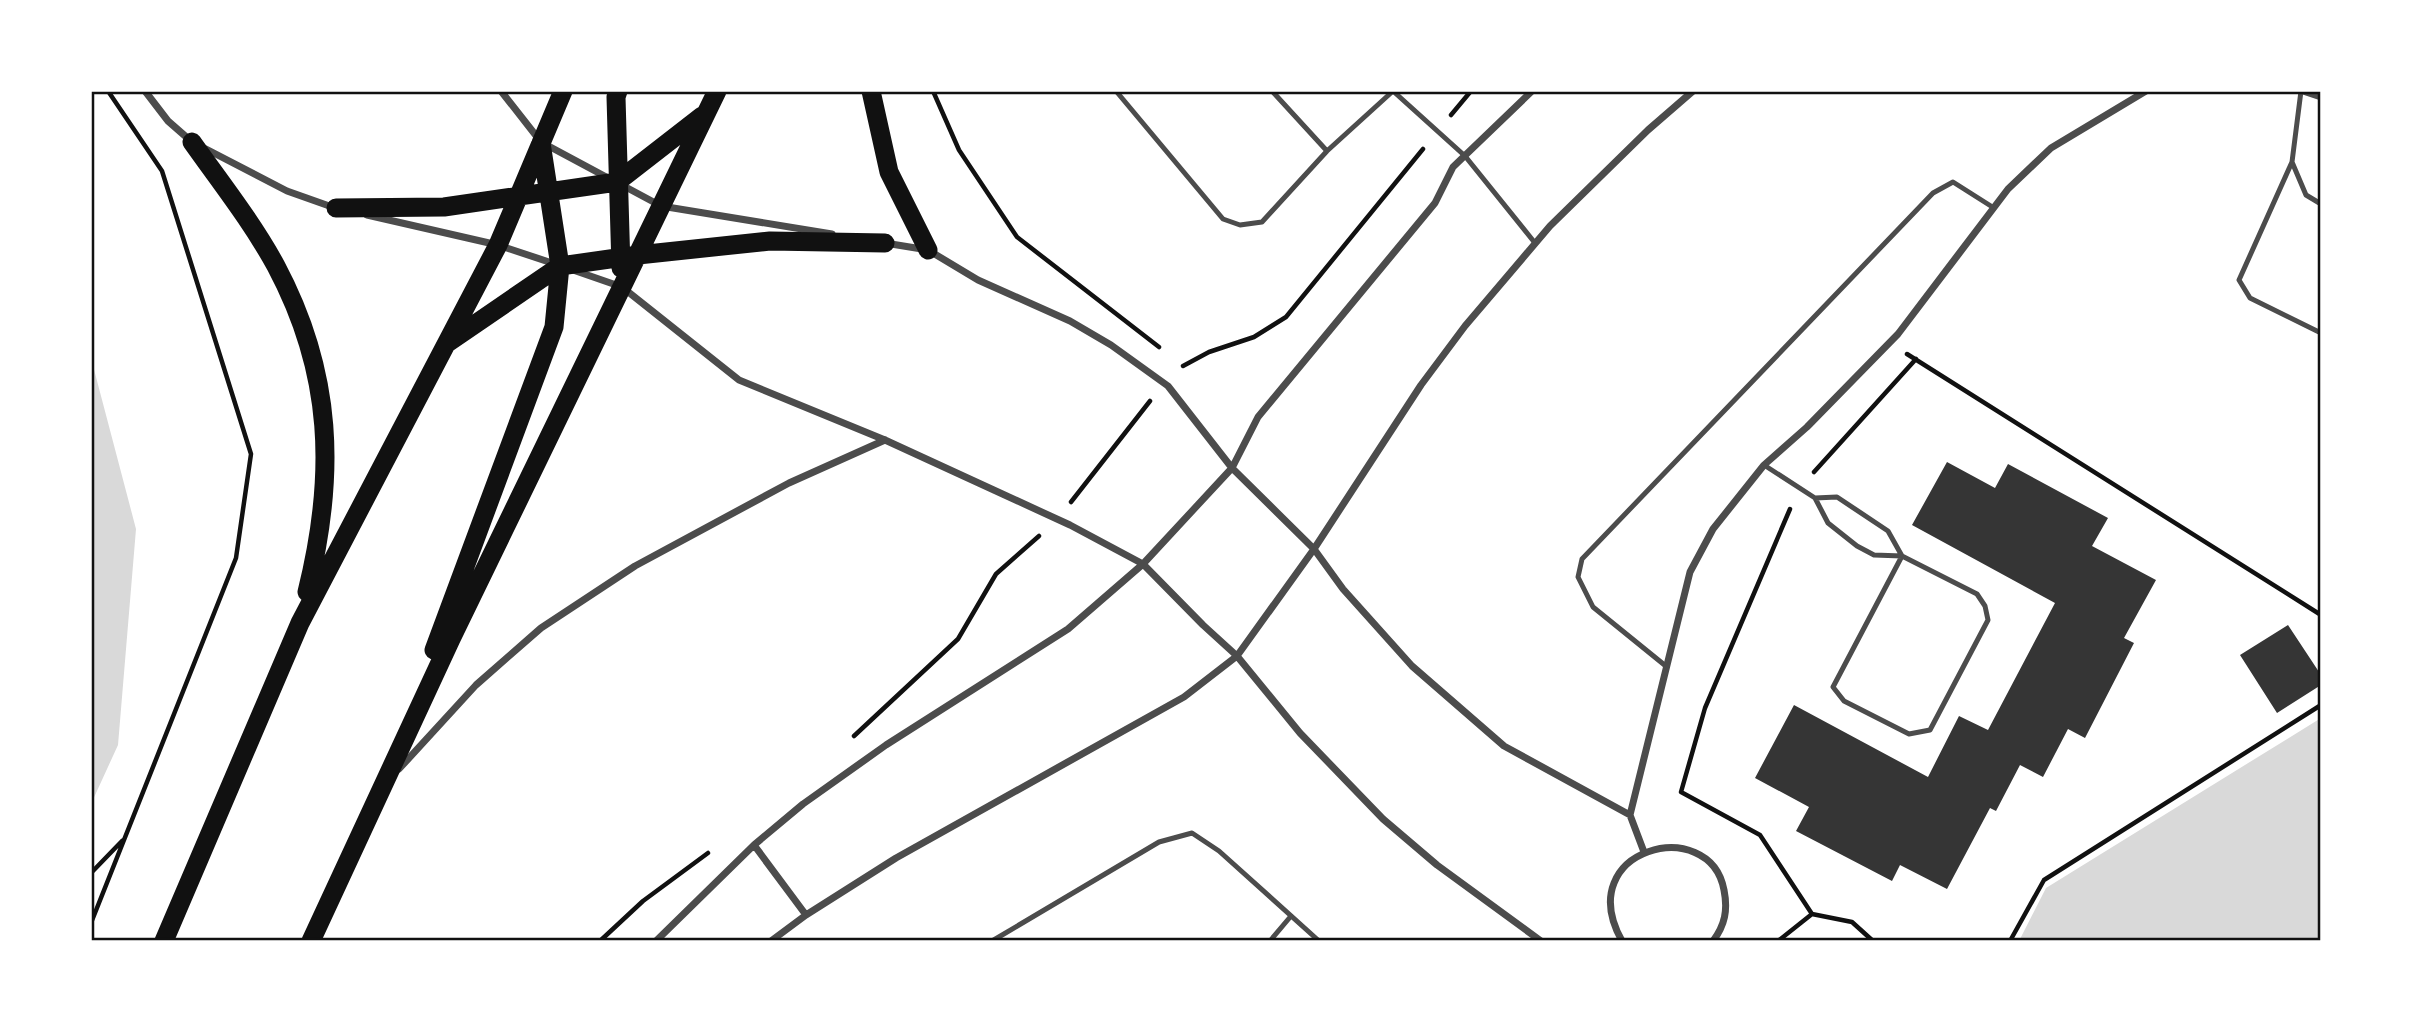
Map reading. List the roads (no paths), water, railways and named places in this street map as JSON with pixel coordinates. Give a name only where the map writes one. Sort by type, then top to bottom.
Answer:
[{"type":"highway","points":[[164,941],[300,623],[498,245],[563,91]]},
{"type":"highway","points":[[618,91],[617,182],[629,256]]},
{"type":"highway","points":[[311,941],[451,639],[622,287],[629,256],[661,206],[717,91]]},
{"type":"highway","points":[[871,91],[889,172],[928,250]]},
{"type":"highway","points":[[336,208],[444,208],[617,182],[707,112]]},
{"type":"highway","points":[[192,142],[247,219],[276,267],[306,331],[320,382],[327,442],[324,497],[316,557],[300,623]]},
{"type":"highway","points":[[382,787],[554,327],[560,266],[541,142]]},
{"type":"highway","points":[[445,345],[560,266],[770,241],[885,243]]},
{"type":"street","points":[[145,91],[168,121],[192,142],[287,191],[336,208],[498,245],[622,287],[739,380],[885,440],[1058,519],[1143,564],[1237,656],[1300,733],[1383,819],[1437,866],[1541,941]]},
{"type":"street","points":[[501,91],[541,142],[661,206],[928,250],[978,280],[1070,321],[1111,345],[1164,383],[1232,468],[1314,549],[1343,590],[1412,666],[1504,746],[1630,816]]},
{"type":"street","points":[[656,941],[754,845],[803,804],[886,745],[1068,629],[1143,564],[1232,468],[1258,417],[1435,203],[1453,167],[1532,91]]},
{"type":"street","points":[[771,941],[806,915],[896,858],[1184,697],[1237,656],[1314,549],[1421,385],[1465,326],[1550,226],[1648,130],[1693,91]]},
{"type":"street","points":[[1644,852],[1630,816],[1690,572],[1713,529],[1764,466],[1807,427],[1889,343],[2008,189],[2051,148],[2146,91]]},
{"type":"street","points":[[2302,91],[2321,97]]},
{"type":"street","points":[[382,787],[476,685],[541,628],[635,566],[789,483],[885,440]]},
{"type":"street","points":[[754,845],[806,915]]},
{"type":"street","points":[[1622,941],[1613,924],[1610,903],[1615,882],[1626,864],[1644,852],[1667,846],[1690,850],[1710,863],[1723,883],[1727,906],[1721,929],[1713,941]]},
{"type":"lane","points":[[1116,91],[1223,219],[1240,225],[1262,222],[1327,151],[1393,91],[1465,156],[1535,243]]},
{"type":"lane","points":[[1272,91],[1327,151]]},
{"type":"lane","points":[[2302,91],[2292,162],[2239,280],[2250,298],[2321,333]]},
{"type":"lane","points":[[2292,162],[2306,195],[2321,204]]},
{"type":"lane","points":[[1667,667],[1593,607],[1578,577],[1582,559],[1933,192],[1953,182],[1994,208]]},
{"type":"lane","points":[[1764,466],[1815,498],[1828,523],[1857,546],[1874,555],[1902,556],[1978,594],[1985,606],[1987,620],[1930,730],[1909,734],[1844,701],[1833,687],[1902,556]]},
{"type":"lane","points":[[1815,498],[1837,497],[1848,504],[1888,531],[1902,556]]},
{"type":"lane","points":[[992,941],[1159,842],[1192,833],[1219,851],[1319,941]]},
{"type":"lane","points":[[1270,941],[1291,916]]}]
